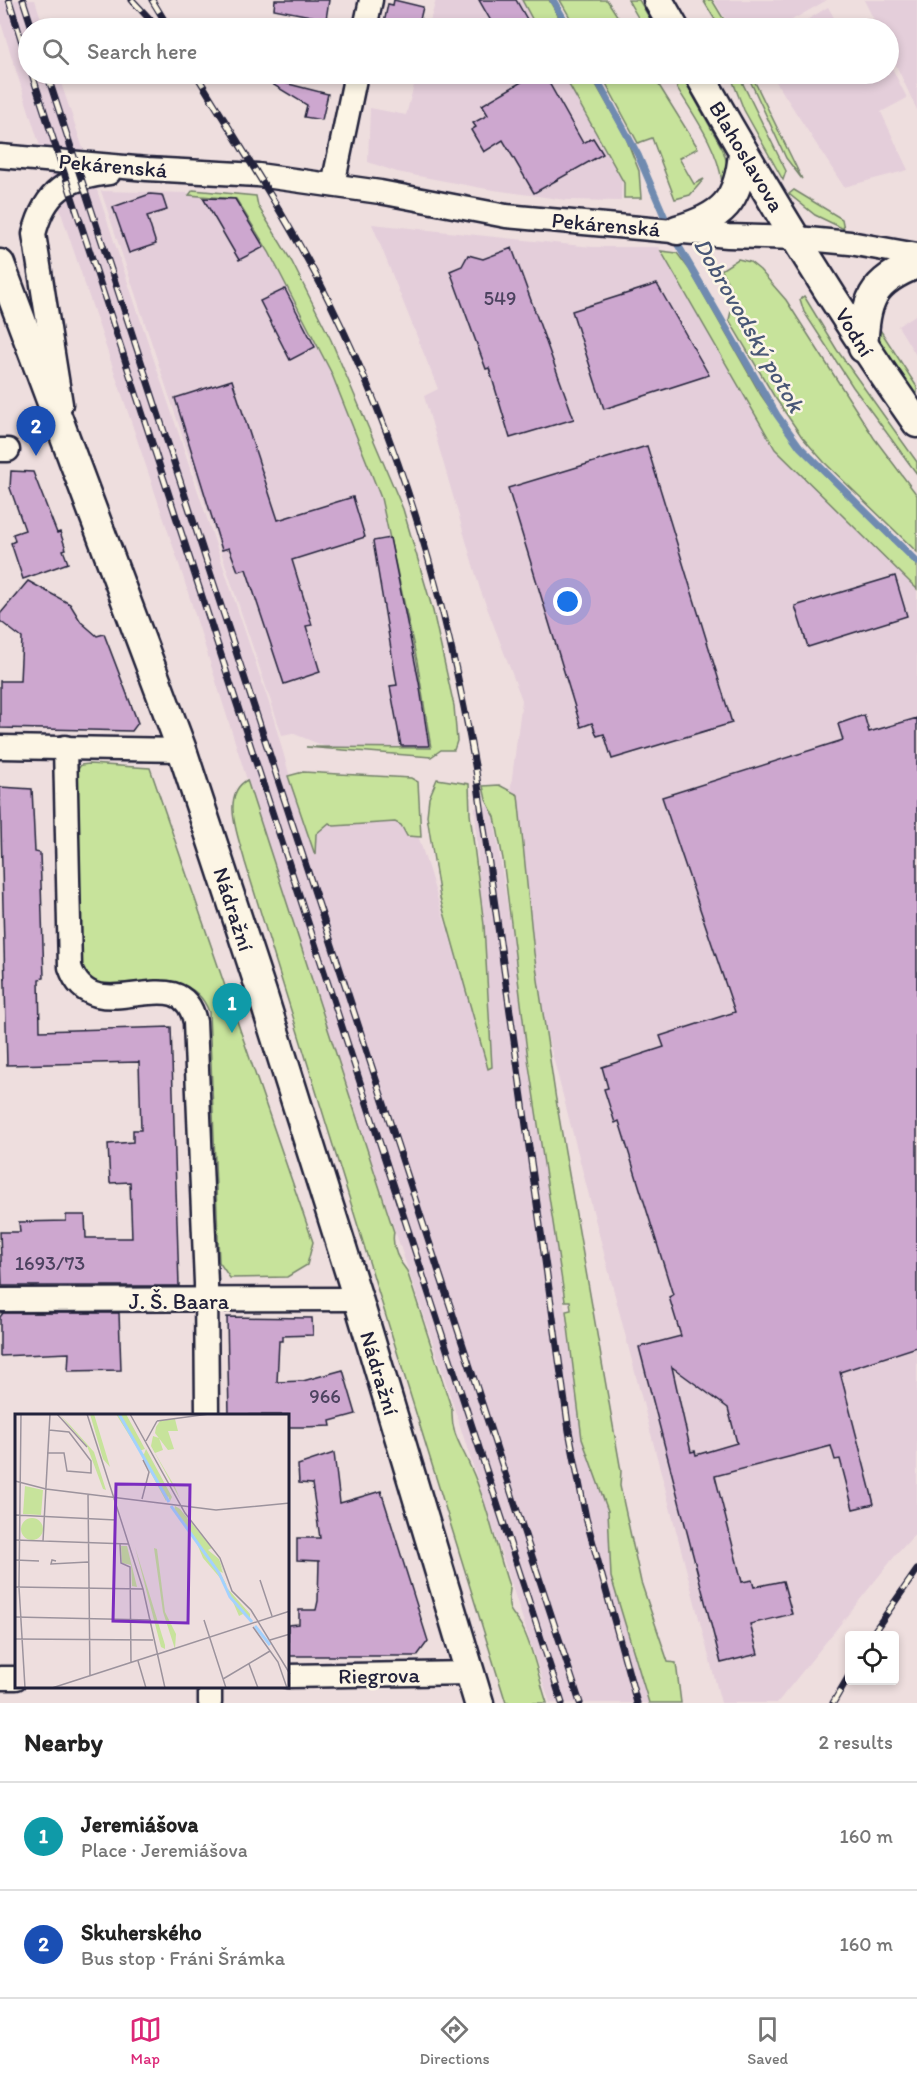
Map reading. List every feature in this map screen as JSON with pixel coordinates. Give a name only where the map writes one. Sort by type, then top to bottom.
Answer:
[{"type":"main road","points":[[658,0],[668,18]]},
{"type":"main road","name":"Blahoslavova","points":[[705,84],[743,153],[797,238]]},
{"type":"main road","points":[[683,228],[718,213],[738,189],[743,153]]},
{"type":"main road","name":"Vodní","points":[[797,238],[863,348],[917,423]]},
{"type":"main road","name":"Nádražní","points":[[0,264],[182,750],[262,993],[358,1299],[479,1703]]},
{"type":"main road","points":[[863,348],[866,312],[872,295],[897,271],[917,264]]},
{"type":"street","points":[[367,18],[371,0]]},
{"type":"street","points":[[333,185],[354,84]]},
{"type":"street","name":"Pekárenská","points":[[0,156],[147,169],[258,175],[333,185],[506,216],[683,228],[850,243],[917,255]]},
{"type":"street","points":[[68,446],[34,234],[39,213],[51,195],[68,182],[88,176],[147,169]]},
{"type":"street","points":[[0,747],[182,750]]},
{"type":"street","points":[[65,747],[70,967],[75,981],[86,993],[102,996],[170,993],[182,997],[192,1007],[195,1022],[206,1302],[207,1414]]},
{"type":"street","name":"J. Š. Baara","points":[[0,1300],[206,1302],[358,1299]]},
{"type":"street","name":"Riegrova","points":[[290,1676],[471,1673]]},
{"type":"shaded area","points":[[0,0],[35,0],[41,18],[18,18],[18,77],[0,20]]},
{"type":"shaded area","points":[[436,0],[524,0],[534,18],[431,18]]},
{"type":"shaded area","points":[[714,0],[827,0],[796,18],[725,18]]},
{"type":"shaded area","points":[[864,0],[917,0],[917,110],[899,71],[899,18],[873,18]]},
{"type":"shaded area","points":[[828,7],[834,18],[810,18]]},
{"type":"shaded area","points":[[899,82],[907,98],[881,112],[908,170],[844,187],[777,84],[899,84]]},
{"type":"shaded area","points":[[20,84],[61,84],[271,709],[298,806],[405,793],[490,1068],[475,808],[492,806],[533,1071],[579,1416],[663,1703],[550,1703],[434,1346],[309,977],[180,567],[65,225]]},
{"type":"shaded area","points":[[414,84],[572,84],[622,171],[621,201],[566,200],[487,189],[397,172],[368,162],[370,108],[406,115]]},
{"type":"shaded area","points":[[101,191],[235,194],[280,268],[329,361],[388,503],[436,752],[334,750],[292,733],[282,735]]},
{"type":"shaded area","points":[[372,224],[592,247],[659,247],[775,449],[917,589],[917,1532],[895,1556],[777,1703],[721,1703],[529,965],[509,801],[522,700],[480,589],[424,396],[438,389]]},
{"type":"shaded area","points":[[917,314],[917,357],[898,326]]},
{"type":"green space","points":[[522,0],[549,0],[559,18],[532,18]]},
{"type":"green space","points":[[560,0],[607,0],[619,18],[570,18]]},
{"type":"green space","points":[[628,0],[639,0],[649,18],[638,18]]},
{"type":"green space","points":[[703,0],[712,0],[723,18],[714,18]]},
{"type":"green space","points":[[569,84],[596,84],[626,138],[639,171],[641,198],[624,198],[624,183]]},
{"type":"green space","points":[[606,84],[658,84],[698,148],[679,158],[694,184],[704,179],[690,195],[675,199],[652,138],[638,143]]},
{"type":"green space","points":[[675,84],[687,84],[723,150],[729,170],[722,182],[714,153],[701,126]]},
{"type":"green space","points":[[734,84],[743,84],[786,171],[783,180],[744,110]]},
{"type":"green space","points":[[752,84],[756,84],[802,179],[786,158]]},
{"type":"green space","points":[[193,190],[256,196],[258,206],[292,262],[331,340],[403,509],[433,611],[454,706],[457,741],[454,750],[441,750],[431,757],[306,747],[431,748],[417,661],[381,498],[331,372],[269,252],[236,199],[189,195]]},
{"type":"green space","points":[[794,190],[842,219],[844,229],[815,215],[789,194]]},
{"type":"green space","points":[[661,251],[677,253],[689,269],[761,395],[798,448],[917,565],[917,589],[775,449]]},
{"type":"green space","points":[[738,259],[750,262],[760,270],[786,300],[874,438],[917,495],[917,552],[824,462],[802,437],[774,396],[729,320],[733,303],[730,287],[721,270]]},
{"type":"green space","points":[[804,296],[837,350],[917,462],[917,474],[853,387],[804,312],[800,299]]},
{"type":"green space","points":[[875,322],[917,387],[917,401],[879,344]]},
{"type":"green space","points":[[81,765],[150,768],[313,1242],[307,1265],[287,1277],[230,1278],[219,1262],[209,1012],[201,997],[189,988],[175,983],[107,984],[91,982],[76,963],[76,772]]},
{"type":"green space","points":[[303,772],[411,778],[418,782],[421,837],[407,836],[401,825],[395,822],[334,826],[329,823],[316,834],[315,855],[288,776]]},
{"type":"green space","points":[[437,779],[469,784],[470,814],[484,925],[492,1067],[488,1069],[440,898],[427,816],[429,798]]},
{"type":"green space","points":[[247,780],[394,1232],[396,1253],[407,1271],[452,1410],[455,1433],[487,1511],[510,1589],[509,1608],[526,1635],[547,1703],[506,1703],[239,841],[234,818],[234,796]]},
{"type":"green space","points":[[499,785],[518,795],[534,953],[556,1100],[621,1471],[620,1486],[641,1582],[668,1662],[676,1663],[681,1703],[649,1703],[611,1577],[608,1511],[582,1439],[566,1311],[571,1310],[570,1301],[565,1301],[528,1059],[503,859],[495,817],[486,800],[483,786]]},
{"type":"building","points":[[275,0],[329,0],[326,18],[274,9]]},
{"type":"building","points":[[394,0],[423,7],[420,18],[385,18],[388,4],[393,5]]},
{"type":"building","points":[[479,0],[516,0],[526,18],[489,18]]},
{"type":"building","points":[[272,84],[289,84],[328,94],[322,120],[304,117],[307,105]]},
{"type":"building","points":[[518,84],[550,84],[583,143],[593,138],[603,154],[534,193],[503,140],[484,152],[471,130],[476,127],[473,123],[488,115],[482,105]]},
{"type":"building","points":[[150,194],[162,195],[167,210],[147,216],[156,244],[129,253],[113,207]]},
{"type":"building","points":[[203,198],[235,199],[264,247],[239,260]]},
{"type":"building","points":[[512,248],[574,419],[510,438],[489,368],[486,369],[450,271],[462,266],[468,255],[483,259]]},
{"type":"building","points":[[657,284],[709,375],[604,409],[572,311]]},
{"type":"building","points":[[285,289],[315,347],[290,360],[260,301]]},
{"type":"building","points":[[232,380],[278,520],[353,497],[365,537],[292,560],[312,625],[306,626],[320,672],[284,684],[246,569],[238,571],[229,548],[222,550],[175,398]]},
{"type":"building","points":[[647,446],[732,723],[612,759],[604,734],[597,736],[592,723],[581,727],[508,488]]},
{"type":"building","points":[[11,471],[33,472],[57,533],[60,532],[68,563],[23,579],[11,543],[15,541],[13,534],[25,530],[10,488]]},
{"type":"building","points":[[390,538],[419,682],[429,746],[401,746],[390,686],[397,685],[373,541]]},
{"type":"building","points":[[895,576],[907,616],[808,647],[795,606]]},
{"type":"building","points":[[28,581],[70,604],[81,622],[97,636],[104,634],[138,723],[132,731],[0,728],[0,681],[20,681],[22,638],[0,621],[0,614]]},
{"type":"building","points":[[864,715],[869,732],[917,718],[917,1347],[840,1372],[874,1504],[853,1509],[840,1459],[835,1460],[831,1446],[715,1476],[742,1582],[752,1580],[754,1587],[783,1581],[792,1614],[750,1624],[758,1654],[721,1663],[639,1347],[681,1336],[669,1297],[673,1295],[619,1121],[615,1123],[604,1089],[608,1088],[602,1067],[664,1047],[660,1036],[735,1012],[662,797],[843,740],[838,724]],"holes":[[[672,1367],[728,1408],[737,1443],[696,1455],[695,1451],[691,1452]]]},
{"type":"building","points":[[0,787],[32,789],[35,852],[40,853],[44,978],[39,979],[40,1031],[171,1027],[179,1286],[2,1286],[0,1232],[20,1232],[19,1222],[66,1221],[66,1215],[85,1215],[86,1238],[132,1238],[130,1182],[110,1183],[108,1144],[133,1142],[133,1130],[141,1130],[139,1062],[7,1065]]},
{"type":"building","points":[[3,1313],[119,1313],[121,1370],[68,1371],[69,1353],[0,1356],[0,1317]]},
{"type":"building","points":[[227,1317],[312,1318],[313,1335],[283,1336],[283,1341],[279,1341],[277,1382],[303,1381],[343,1370],[356,1414],[330,1421],[331,1426],[290,1427],[290,1414],[229,1414]]},
{"type":"building","points":[[334,1453],[340,1503],[381,1491],[428,1641],[417,1656],[290,1656],[290,1625],[299,1624],[299,1610],[316,1610],[318,1601],[319,1561],[297,1560],[297,1538],[320,1538],[312,1484],[299,1483],[298,1465]]},
{"type":"waterway","name":"Dobrovodský potok","points":[[553,0],[563,18]]},
{"type":"waterway","name":"Dobrovodský potok","points":[[599,84],[638,155],[668,225]]},
{"type":"waterway","name":"Dobrovodský potok","points":[[674,238],[777,415],[800,447],[917,562]]},
{"type":"railway","points":[[9,0],[18,29]]},
{"type":"railway","points":[[23,0],[29,18]]},
{"type":"railway","points":[[132,0],[149,18]]},
{"type":"railway","points":[[152,0],[163,18]]},
{"type":"railway","points":[[35,84],[562,1703]]},
{"type":"railway","points":[[50,84],[580,1703]]},
{"type":"railway","points":[[202,84],[300,246],[358,362],[402,475],[437,591],[452,650],[476,771],[569,1431],[586,1518],[637,1703]]},
{"type":"railway","points":[[874,1631],[917,1570]]},
{"type":"railway","points":[[833,1703],[845,1683]]},
{"type":"place","name":"Skuherského","points":[[36,456]]},
{"type":"place","name":"Jeremiášova","points":[[232,1033]]}]
